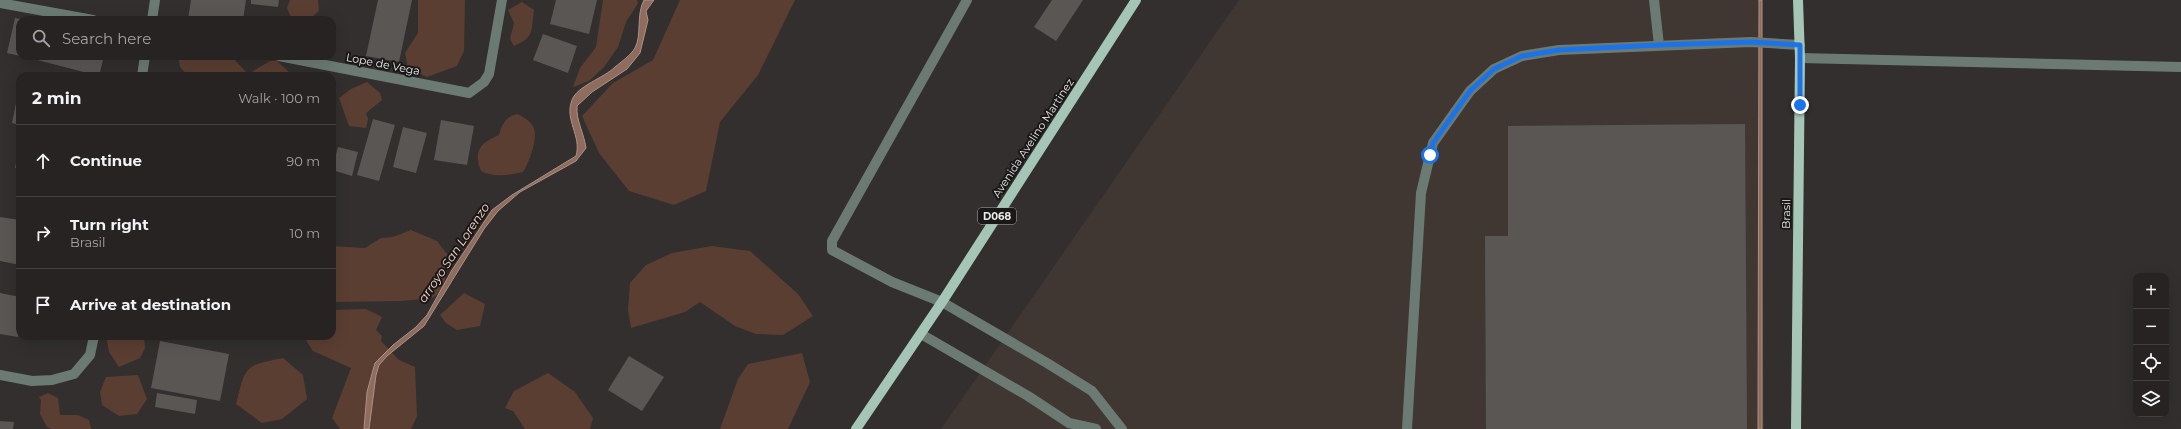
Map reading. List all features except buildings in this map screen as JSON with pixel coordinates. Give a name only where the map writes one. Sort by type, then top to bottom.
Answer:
[{"type":"main road","name":"Avenida Avelino Martinez","points":[[856,429],[942,302],[1136,0]]},
{"type":"main road","name":"Brasil","points":[[1796,429],[1800,58],[1798,0]]},
{"type":"street","points":[[153,16],[155,0]]},
{"type":"street","name":"Lope de Vega","points":[[299,60],[468,94],[479,87],[489,74],[502,0]]},
{"type":"street","points":[[966,0],[832,242],[832,250],[892,282],[942,302],[1092,391],[1122,429]]},
{"type":"street","points":[[1654,0],[1659,45]]},
{"type":"street","points":[[0,3],[70,16]]},
{"type":"street","points":[[1407,429],[1421,193],[1433,143],[1470,91],[1494,69],[1522,56],[1559,50],[1751,42],[1800,45]]},
{"type":"street","points":[[1800,58],[2181,67]]},
{"type":"street","points":[[143,72],[145,60]]},
{"type":"street","points":[[921,334],[1028,396],[1069,423],[1096,429]]},
{"type":"street","points":[[0,375],[32,381],[52,380],[74,374],[90,355],[93,340]]},
{"type":"shaded area","points":[[290,0],[318,0],[319,11],[313,16],[290,16],[287,8]]},
{"type":"shaded area","points":[[418,0],[465,0],[464,51],[457,66],[427,77],[408,68],[405,53],[418,33]]},
{"type":"shaded area","points":[[603,0],[637,0],[638,3],[626,22],[618,47],[604,67],[589,81],[573,87],[580,68],[596,47]]},
{"type":"shaded area","points":[[644,0],[654,0],[646,11],[648,20],[640,53],[627,69],[592,92],[577,106],[578,117],[586,148],[576,161],[520,192],[498,211],[484,229],[424,326],[387,356],[379,365],[376,375],[369,429],[364,429],[367,392],[375,363],[393,345],[416,327],[427,315],[452,270],[492,210],[512,195],[576,156],[577,142],[570,114],[572,100],[579,90],[610,71],[633,51],[637,43],[640,12]]},
{"type":"shaded area","points":[[680,0],[795,0],[758,75],[720,122],[706,191],[674,205],[629,191],[599,153],[582,116],[613,83],[653,60]]},
{"type":"shaded area","points":[[1239,0],[1760,0],[1764,429],[941,429]]},
{"type":"shaded area","points":[[1759,0],[1762,0],[1762,429],[1758,429]]},
{"type":"shaded area","points":[[522,2],[534,10],[532,28],[526,40],[514,46],[510,39],[514,23],[508,10]]},
{"type":"shaded area","points":[[179,60],[235,60],[246,72],[184,72],[180,67]]},
{"type":"shaded area","points":[[270,61],[277,61],[289,72],[253,72]]},
{"type":"shaded area","points":[[367,82],[380,93],[382,100],[366,113],[368,119],[366,128],[349,126],[339,98],[351,89]]},
{"type":"shaded area","points":[[518,114],[530,122],[535,131],[532,150],[523,172],[507,175],[491,175],[481,171],[478,158],[480,148],[487,141],[499,135],[503,124],[510,117]]},
{"type":"shaded area","points":[[411,230],[437,241],[450,258],[442,292],[432,298],[402,301],[336,302],[336,246],[365,248],[381,238],[393,237]]},
{"type":"shaded area","points":[[712,246],[750,251],[798,294],[813,316],[783,335],[756,334],[735,326],[700,302],[685,312],[631,328],[628,310],[630,283],[646,265],[672,253]]},
{"type":"shaded area","points":[[464,293],[485,304],[480,326],[457,330],[446,323],[440,315]]},
{"type":"shaded area","points":[[366,309],[382,317],[376,330],[382,336],[381,341],[399,360],[415,367],[417,416],[411,429],[340,429],[332,418],[351,368],[313,351],[306,340],[336,340],[336,310]]},
{"type":"shaded area","points":[[107,340],[144,340],[145,348],[140,358],[119,367],[109,352]]},
{"type":"shaded area","points":[[802,353],[810,382],[788,429],[720,429],[738,379],[748,364]]},
{"type":"shaded area","points":[[283,358],[303,375],[307,399],[282,419],[262,423],[236,404],[242,382],[248,370],[253,366]]},
{"type":"shaded area","points":[[548,373],[575,392],[593,418],[590,429],[525,429],[513,411],[505,408],[514,391]]},
{"type":"shaded area","points":[[138,375],[147,399],[137,414],[119,416],[102,405],[100,392],[106,377]]},
{"type":"shaded area","points":[[48,393],[58,398],[60,415],[78,415],[89,420],[91,429],[52,429],[47,427],[40,414],[41,400],[39,397]]},
{"type":"route","points":[[1430,155],[1433,143],[1470,91],[1494,69],[1522,56],[1559,50],[1751,42],[1800,45],[1800,105]]},
{"type":"water label","name":"arroyo San Lorenzo","points":[[454,253]]}]
